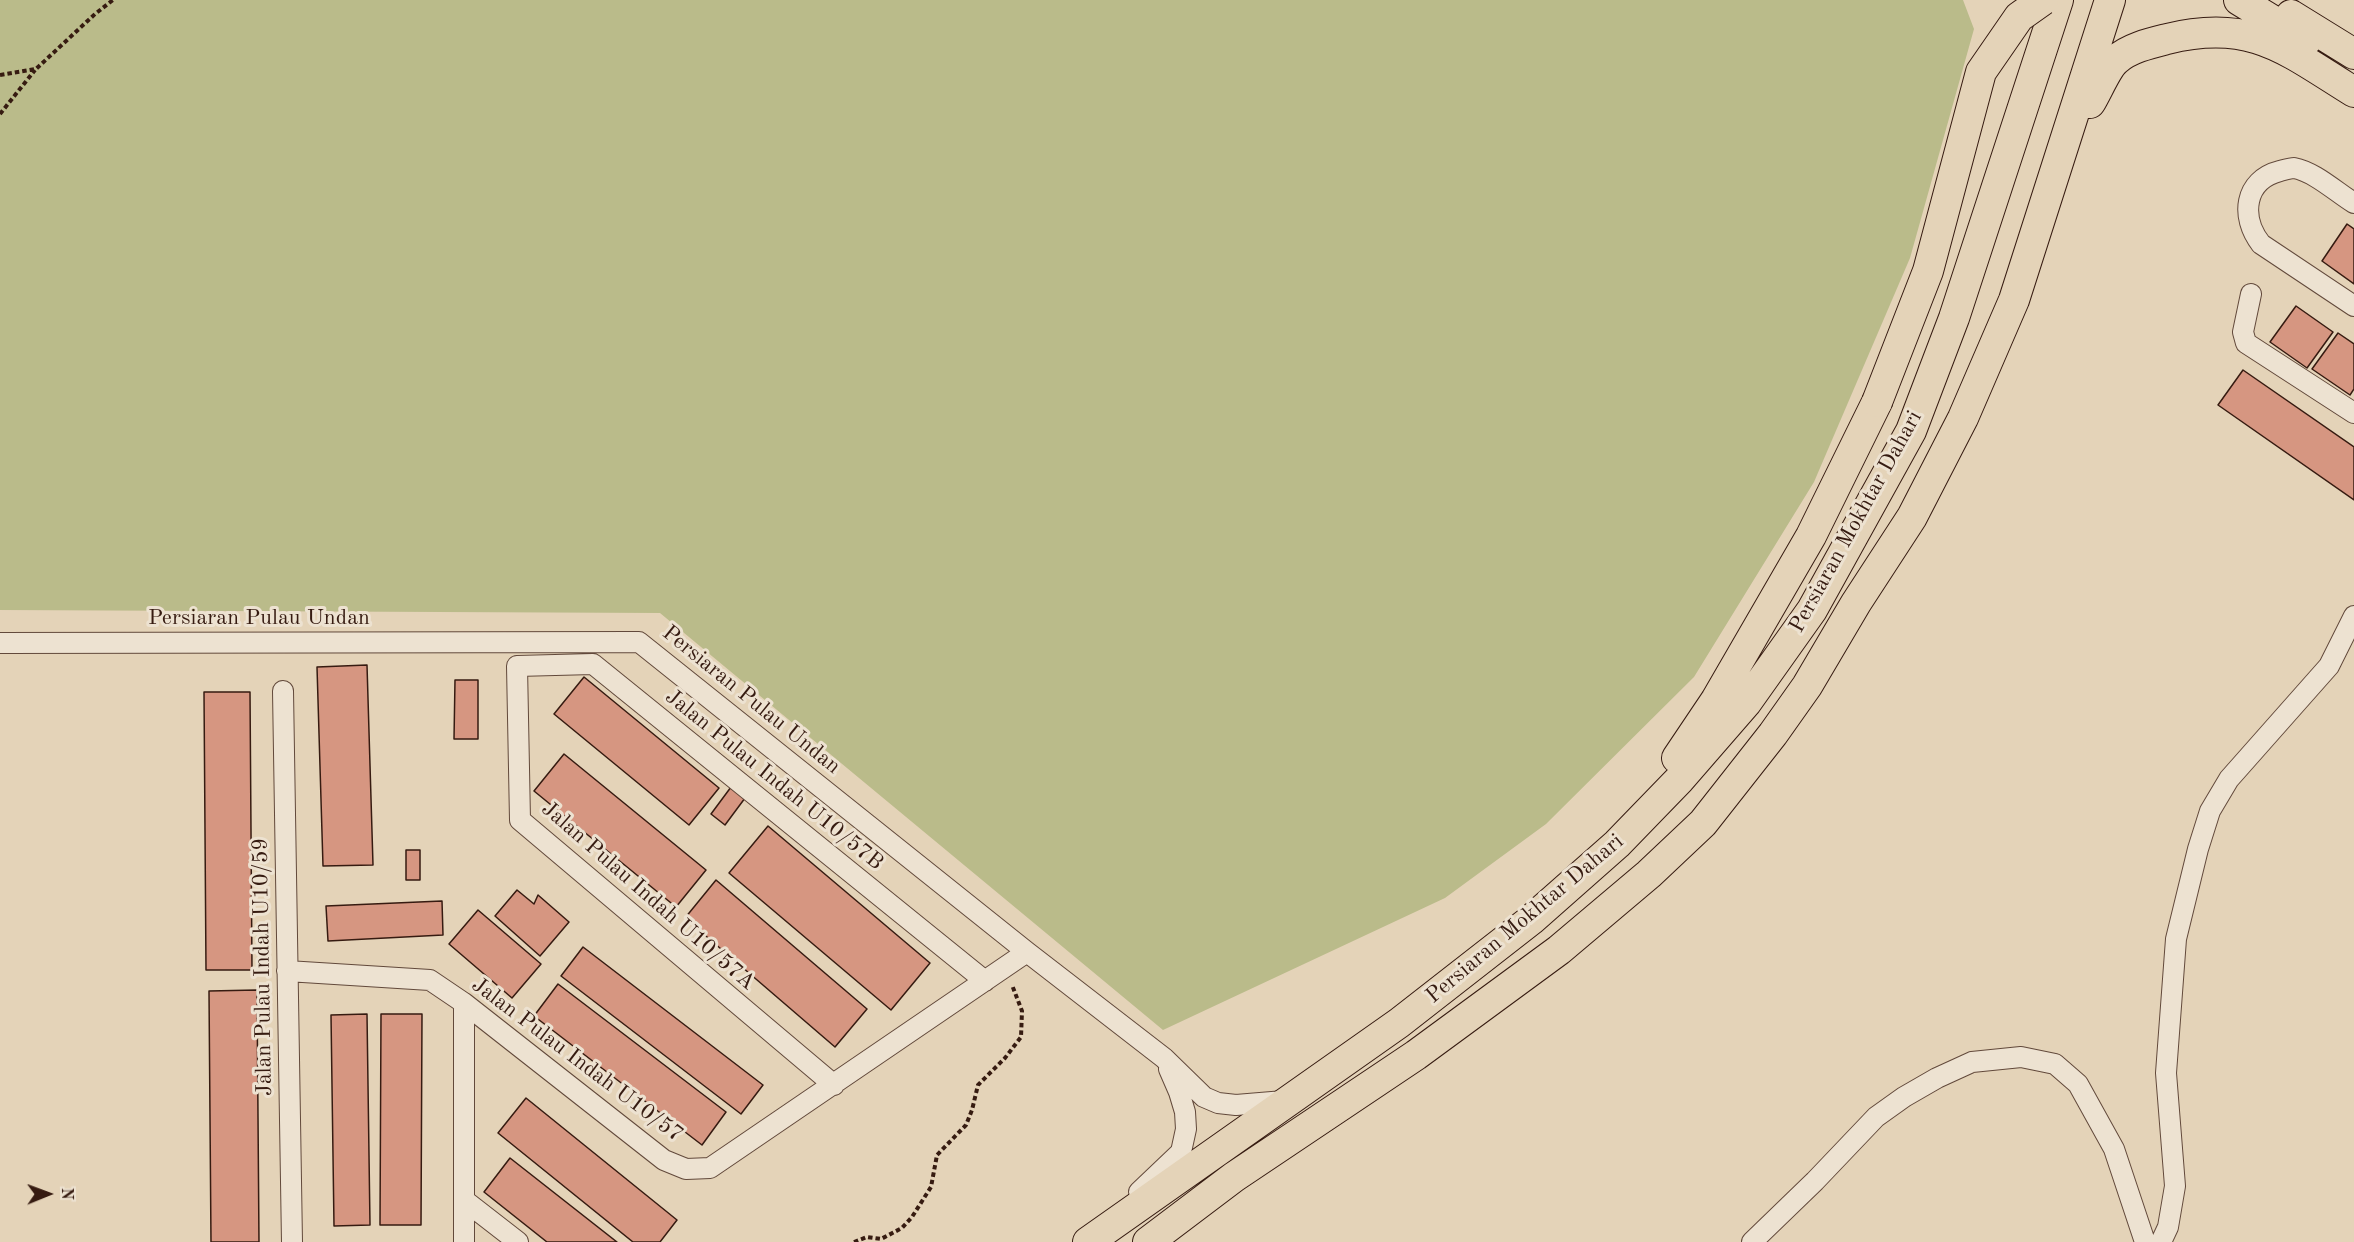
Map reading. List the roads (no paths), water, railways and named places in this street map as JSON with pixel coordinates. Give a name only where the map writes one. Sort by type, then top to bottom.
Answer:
[{"type":"main road","points":[[2014,139],[2024,55],[2020,0]]},
{"type":"main road","points":[[1617,844],[1728,679],[1811,536],[1877,402],[1928,271],[1981,72],[2019,17],[2043,0]]},
{"type":"main road","name":"Persiaran Mokhtar Dahari","points":[[1092,1239],[1221,1151],[1399,1023],[1531,921],[1617,844],[1680,779],[1746,703],[1812,610],[1911,431],[1954,318],[2058,0]]},
{"type":"main road","name":"Persiaran Mokhtar Dahari","points":[[1148,1242],[1234,1177],[1416,1055],[1559,950],[1649,874],[1702,822],[1773,734],[1807,686],[1856,603],[1912,517],[1963,418],[2014,300],[2110,0]]},
{"type":"main road","points":[[2240,0],[2354,71]]},
{"type":"main road","points":[[2269,0],[2354,54]]},
{"type":"main road","points":[[2065,145],[2116,60],[2146,44],[2189,34],[2217,31],[2266,40],[2287,50],[2354,92]]},
{"type":"street","points":[[2354,203],[2310,175],[2292,168],[2271,173],[2253,188],[2248,210],[2252,232],[2261,244],[2354,306]]},
{"type":"street","points":[[2251,294],[2243,332],[2246,343],[2354,412]]},
{"type":"street","points":[[2162,1242],[2168,1227],[2175,1186],[2166,1072],[2176,939],[2198,849],[2210,811],[2229,779],[2328,666],[2354,616]]},
{"type":"street","name":"Persiaran Pulau Undan","points":[[0,642],[639,642],[1027,952],[1164,1058],[1204,1097],[1218,1103],[1254,1105],[1290,1101]]},
{"type":"street","name":"Jalan Pulau Indah U10/57B","points":[[517,666],[593,664],[985,981]]},
{"type":"street","name":"Jalan Pulau Indah U10/57A","points":[[517,666],[520,820],[834,1085]]},
{"type":"street","name":"Jalan Pulau Indah U10/59","points":[[283,691],[292,1242]]},
{"type":"street","name":"Jalan Pulau Indah U10/57","points":[[288,971],[430,980],[464,1003],[664,1160],[686,1169],[710,1168],[1027,952]]},
{"type":"street","points":[[464,1003],[464,1242]]},
{"type":"street","points":[[1752,1242],[1876,1117],[1904,1097],[1972,1062],[2021,1057],[2055,1064],[2078,1084],[2114,1149],[2145,1242]]},
{"type":"street","points":[[1092,1239],[1181,1152],[1186,1129],[1185,1112],[1164,1058]]},
{"type":"street","points":[[464,1200],[518,1242]]}]
